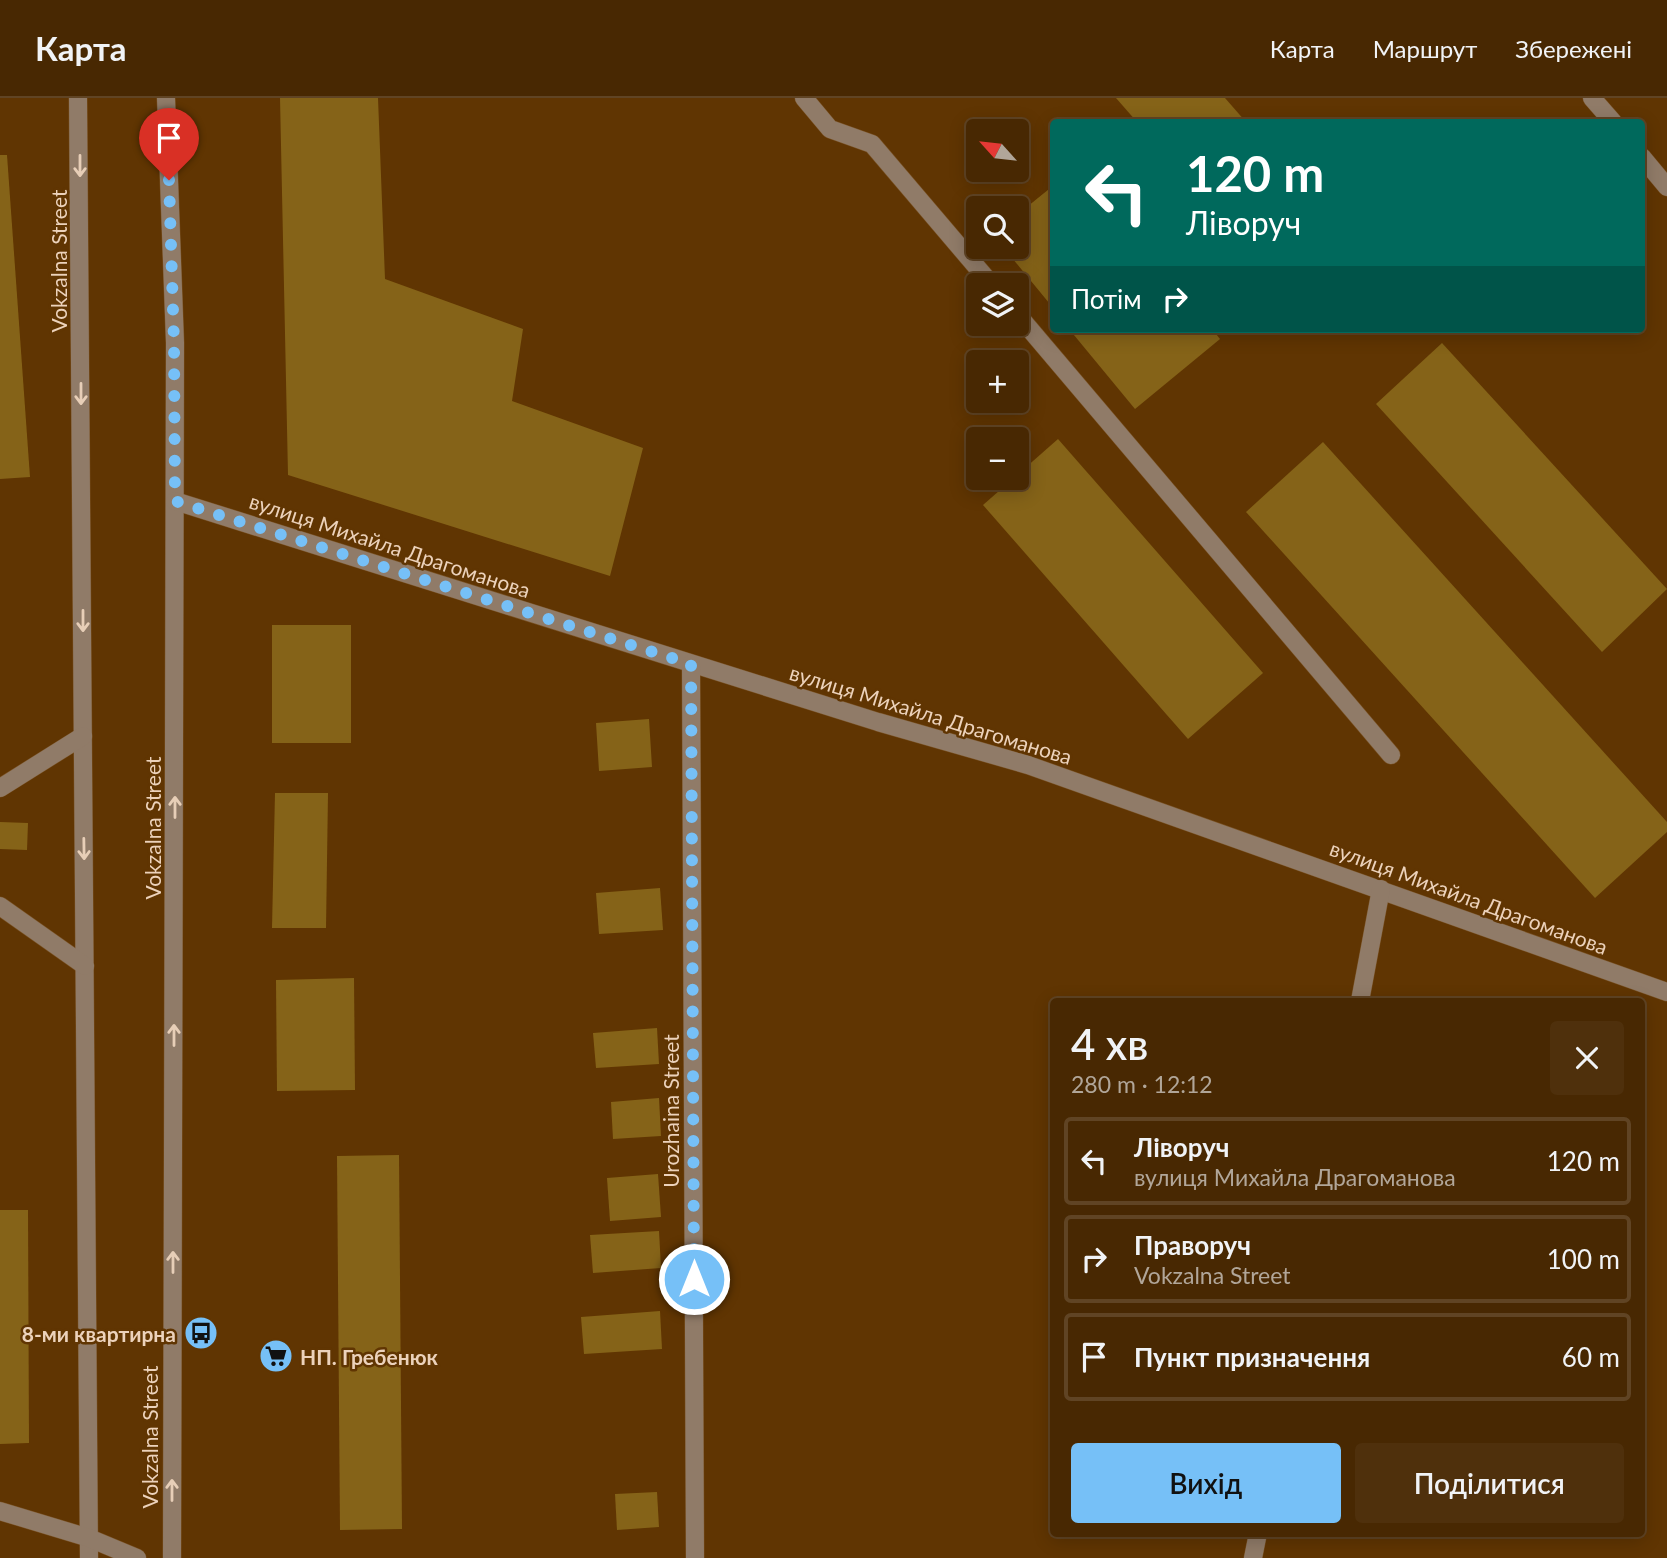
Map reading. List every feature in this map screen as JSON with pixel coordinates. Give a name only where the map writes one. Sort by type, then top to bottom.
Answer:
[{"type":"street","name":"Vokzalna Street","points":[[78,98],[89,1558]]},
{"type":"street","name":"Vokzalna Street","points":[[166,98],[174,343],[175,501],[172,1558]]},
{"type":"street","points":[[804,98],[830,129],[872,144],[982,273]]},
{"type":"street","points":[[1592,98],[1610,119]]},
{"type":"street","points":[[1645,160],[1667,187]]},
{"type":"street","points":[[1029,328],[1391,755]]},
{"type":"street","name":"вулиця Михайла Драгоманова","points":[[175,501],[691,664],[1028,765],[1667,992]]},
{"type":"street","name":"Urozhaina Street","points":[[691,664],[695,1558]]},
{"type":"street","points":[[0,788],[83,736]]},
{"type":"street","points":[[1361,998],[1381,889]]},
{"type":"street","points":[[0,906],[85,966]]},
{"type":"street","points":[[0,1511],[89,1538],[137,1558]]},
{"type":"street","points":[[1253,1558],[1257,1537]]},
{"type":"building","points":[[280,98],[378,98],[385,279],[523,329],[512,401],[643,448],[610,576],[288,475]]},
{"type":"building","points":[[1116,98],[1225,98],[1243,119],[1134,119]]},
{"type":"building","points":[[0,155],[7,155],[30,477],[0,479]]},
{"type":"building","points":[[1050,188],[1050,304],[1029,279],[1029,273],[1024,273],[1013,259],[1029,259],[1029,205]]},
{"type":"building","points":[[1072,333],[1215,333],[1220,339],[1135,409]]},
{"type":"building","points":[[1442,343],[1667,589],[1602,652],[1376,404]]},
{"type":"building","points":[[1058,439],[1263,673],[1188,739],[983,505],[1000,490],[1029,490],[1029,465]]},
{"type":"building","points":[[1323,442],[1667,822],[1667,832],[1595,898],[1246,512]]},
{"type":"building","points":[[272,625],[351,625],[351,743],[272,743]]},
{"type":"building","points":[[649,719],[652,767],[599,771],[596,723]]},
{"type":"building","points":[[275,793],[328,793],[326,928],[272,928]]},
{"type":"building","points":[[0,822],[28,823],[27,850],[0,849]]},
{"type":"building","points":[[660,888],[663,930],[599,934],[596,893]]},
{"type":"building","points":[[354,978],[355,1090],[277,1091],[276,980]]},
{"type":"building","points":[[657,1028],[659,1064],[596,1068],[593,1033]]},
{"type":"building","points":[[659,1098],[661,1136],[613,1139],[611,1102]]},
{"type":"building","points":[[399,1155],[402,1529],[340,1530],[337,1156]]},
{"type":"building","points":[[658,1174],[661,1217],[610,1221],[607,1178]]},
{"type":"building","points":[[0,1210],[28,1210],[29,1443],[0,1444]]},
{"type":"building","points":[[659,1231],[661,1268],[593,1273],[590,1235]]},
{"type":"building","points":[[660,1311],[662,1349],[584,1354],[581,1317]]},
{"type":"building","points":[[657,1492],[659,1527],[617,1530],[615,1494]]},
{"type":"place","name":"8-ми квартирна","points":[[201,1333]]},
{"type":"place","name":"НП. Гребенюк","points":[[276,1356]]},
{"type":"route","points":[[169,180],[175,501],[691,664],[694,1279]]}]
